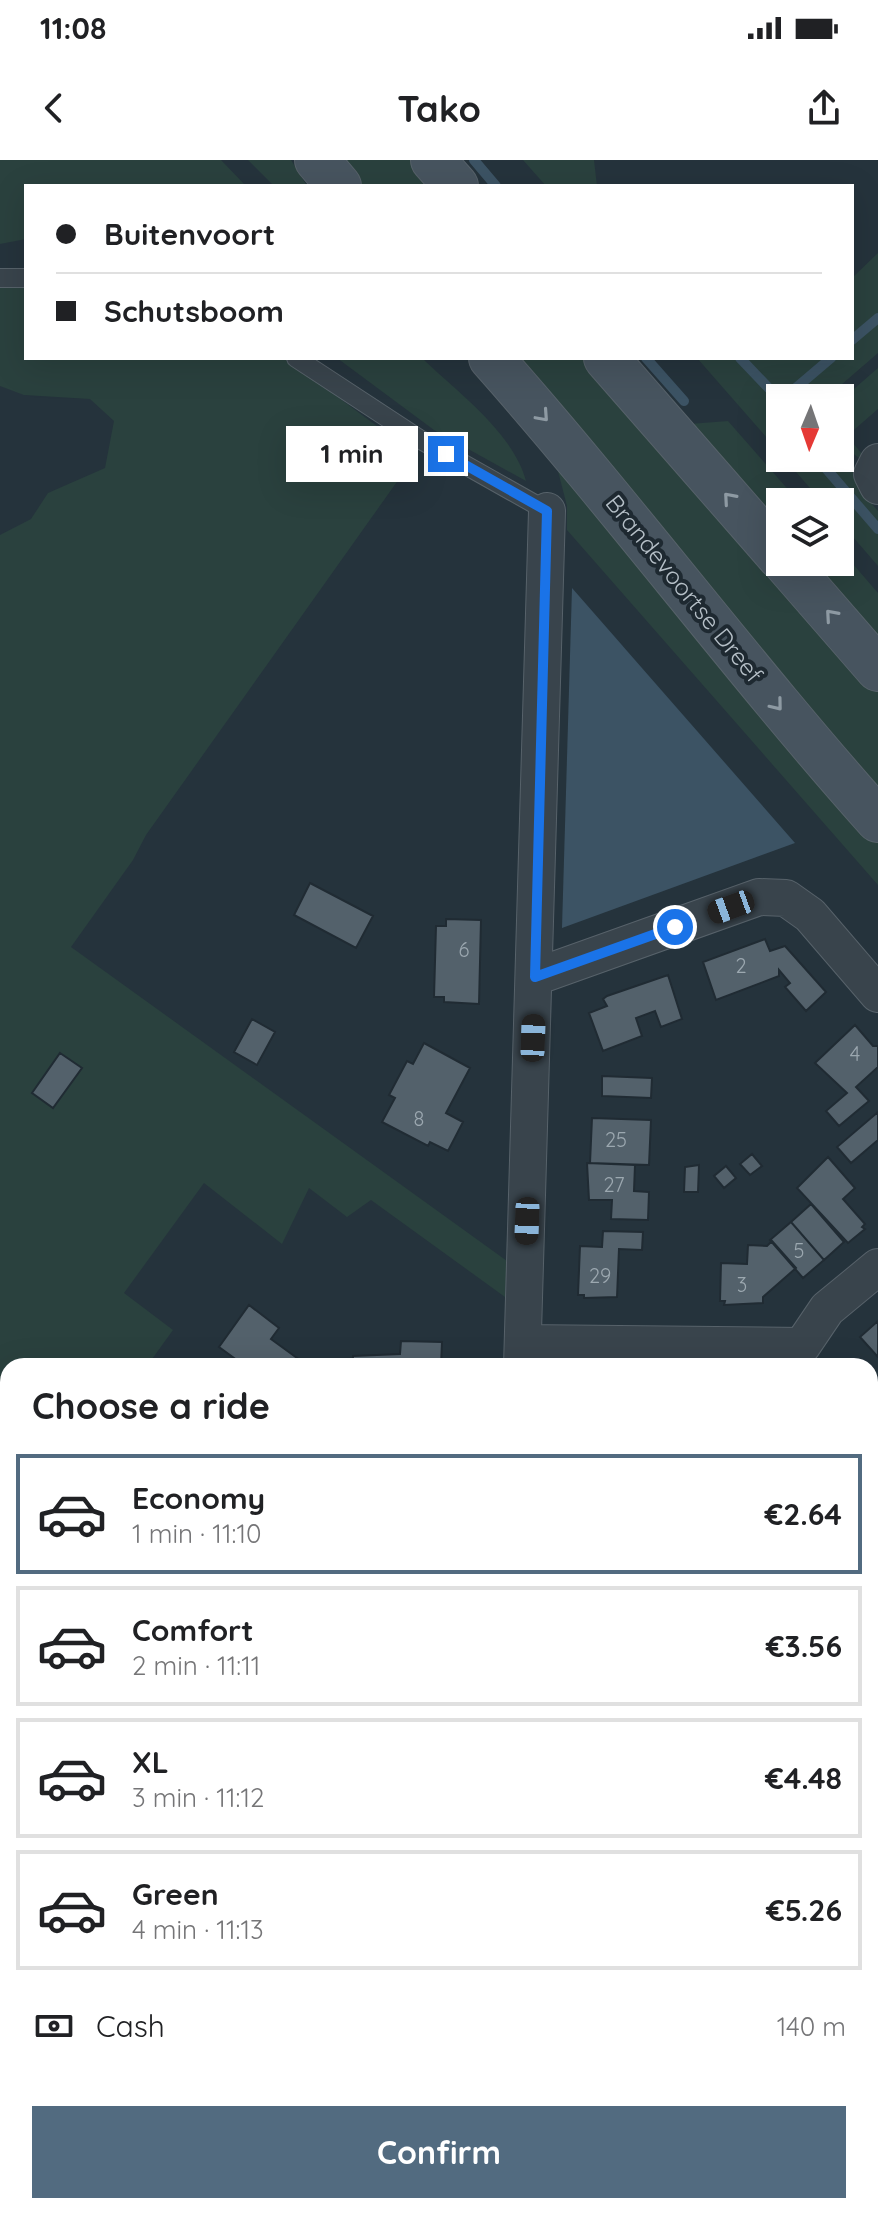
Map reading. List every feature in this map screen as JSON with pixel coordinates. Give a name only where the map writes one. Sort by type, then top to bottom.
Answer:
[{"type":"main road","points":[[317,160],[337,184]]},
{"type":"main road","points":[[433,160],[454,184]]},
{"type":"main road","name":"Brandevoortse Dreef","points":[[493,360],[561,437],[799,732],[878,820]]},
{"type":"main road","points":[[608,360],[766,541]]},
{"type":"main road","points":[[797,576],[878,669]]},
{"type":"street","points":[[547,511],[523,1355],[735,1358]]},
{"type":"street","points":[[535,977],[759,897],[786,898],[810,915],[878,994]]},
{"type":"street","points":[[806,1358],[827,1309],[878,1267]]},
{"type":"lane","points":[[0,278],[24,278]]},
{"type":"lane","points":[[299,360],[421,440],[547,511]]},
{"type":"green space","points":[[0,160],[221,160],[244,184],[24,184],[24,239],[0,244]]},
{"type":"green space","points":[[248,160],[291,160],[306,184],[272,184]]},
{"type":"green space","points":[[330,160],[422,160],[443,184],[350,184]]},
{"type":"green space","points":[[523,160],[594,160],[597,184],[544,184]]},
{"type":"green space","points":[[878,253],[878,353],[842,384],[766,384],[766,437],[699,360],[854,360],[854,276]]},
{"type":"green space","points":[[24,270],[24,360],[288,360],[416,455],[146,835],[133,860],[71,947],[507,1261],[505,1297],[371,1200],[347,1217],[309,1188],[282,1244],[204,1183],[124,1293],[173,1330],[153,1358],[0,1358],[0,535],[31,519],[48,493],[105,468],[114,421],[90,399],[24,395],[0,386],[0,279]]},
{"type":"green space","points":[[340,360],[424,360],[497,430],[519,463],[526,481],[434,430]]},
{"type":"green space","points":[[504,360],[597,360],[766,554],[766,576],[785,576],[878,683],[878,792]]},
{"type":"green space","points":[[878,368],[878,409],[854,430],[854,389]]},
{"type":"green space","points":[[728,421],[766,464],[766,472],[773,472],[787,488],[766,488],[766,528],[676,425]]},
{"type":"green space","points":[[551,444],[878,820],[878,885],[567,530],[567,506]]},
{"type":"green space","points":[[854,444],[863,455],[860,459],[854,454]]},
{"type":"green space","points":[[856,468],[860,490],[878,511],[878,566],[854,538],[854,488],[810,488],[796,472],[854,472]]},
{"type":"green space","points":[[854,565],[878,593],[878,656],[808,576],[854,576]]},
{"type":"water","points":[[572,588],[795,843],[562,928]]},
{"type":"building","points":[[310,883],[373,916],[356,948],[294,915]]},
{"type":"building","points":[[446,919],[481,920],[479,1004],[444,1002],[444,997],[434,997],[436,926],[446,926]]},
{"type":"building","points":[[765,939],[770,951],[785,946],[826,992],[806,1011],[785,987],[790,983],[779,970],[779,976],[716,1000],[703,962]]},
{"type":"building","points":[[668,975],[682,1019],[661,1027],[655,1011],[636,1018],[642,1036],[603,1051],[589,1013],[607,1006],[603,999],[607,996]]},
{"type":"building","points":[[252,1019],[275,1032],[257,1065],[234,1052]]},
{"type":"building","points":[[855,1025],[873,1046],[878,1046],[878,1067],[856,1087],[869,1101],[839,1126],[826,1111],[847,1093],[815,1063]]},
{"type":"building","points":[[424,1043],[470,1068],[446,1113],[463,1122],[448,1151],[430,1142],[428,1146],[382,1122],[395,1098],[389,1095],[407,1061],[413,1064]]},
{"type":"building","points":[[60,1053],[82,1068],[53,1108],[32,1093]]},
{"type":"building","points":[[602,1076],[652,1078],[651,1098],[602,1096]]},
{"type":"building","points":[[878,1112],[878,1140],[851,1163],[837,1147]]},
{"type":"building","points":[[592,1118],[651,1120],[649,1165],[590,1163]]},
{"type":"building","points":[[752,1154],[762,1166],[750,1175],[740,1164]]},
{"type":"building","points":[[828,1157],[855,1188],[843,1199],[865,1224],[862,1227],[865,1229],[848,1243],[797,1188]]},
{"type":"building","points":[[587,1163],[635,1165],[634,1191],[649,1192],[648,1220],[611,1219],[612,1200],[589,1200]]},
{"type":"building","points":[[699,1165],[698,1192],[684,1192],[685,1167]]},
{"type":"building","points":[[726,1166],[736,1178],[724,1188],[714,1176]]},
{"type":"building","points":[[811,1204],[844,1242],[824,1260],[791,1222]]},
{"type":"building","points":[[791,1222],[824,1260],[803,1278],[770,1240]]},
{"type":"building","points":[[603,1231],[643,1232],[642,1250],[619,1249],[617,1297],[584,1298],[584,1295],[578,1295],[580,1246],[602,1247]]},
{"type":"building","points":[[772,1241],[796,1268],[763,1297],[763,1303],[724,1305],[725,1301],[720,1301],[721,1263],[747,1264],[748,1245],[767,1246]]},
{"type":"building","points":[[249,1305],[279,1328],[271,1339],[297,1358],[234,1358],[219,1347]]},
{"type":"building","points":[[878,1321],[878,1357],[860,1337]]},
{"type":"building","points":[[401,1341],[442,1342],[441,1358],[353,1358],[353,1356],[400,1354]]},
{"type":"waterway","points":[[474,160],[494,184]]},
{"type":"waterway","points":[[854,338],[878,318]]},
{"type":"waterway","points":[[648,360],[684,401]]},
{"type":"waterway","points":[[742,360],[766,385]]},
{"type":"waterway","points":[[800,384],[829,360]]},
{"type":"waterway","points":[[829,472],[878,529]]},
{"type":"route","points":[[446,454],[547,511],[535,977],[675,927]]}]
